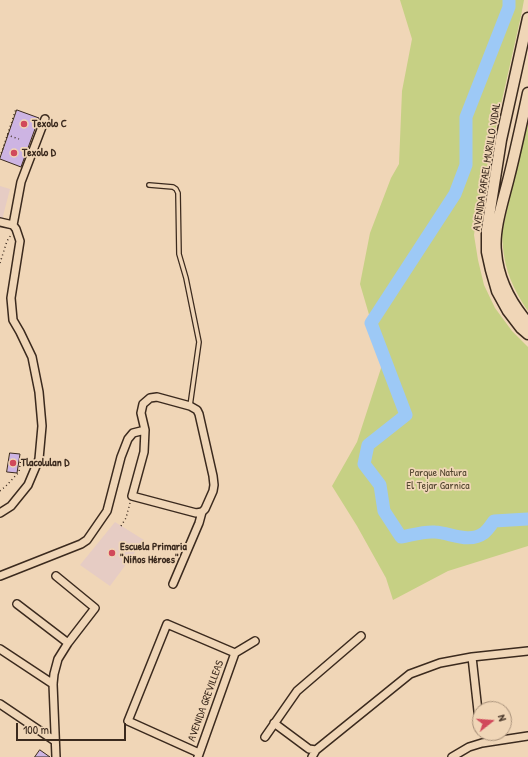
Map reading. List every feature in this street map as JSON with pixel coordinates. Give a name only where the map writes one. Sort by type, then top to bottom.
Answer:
[{"type":"main road","name":"AVENIDA RAFAEL MURILLO VIDAL","points":[[528,18],[501,140],[487,230],[487,252],[497,291],[508,311],[521,328],[528,334]]},
{"type":"main road","name":"AVENIDA RAFAEL MURILLO VIDAL","points":[[528,93],[516,152],[500,214],[495,251],[505,287],[516,307],[528,323]]},
{"type":"street","points":[[0,513],[11,506],[28,486],[39,459],[42,426],[39,392],[32,357],[13,320],[11,298],[20,241],[14,227],[21,182],[45,119]]},
{"type":"street","points":[[0,222],[14,227]]},
{"type":"street","points":[[157,397],[190,406],[197,410],[214,485],[206,509],[202,512],[196,513],[132,496],[144,452],[145,430],[141,413],[144,404],[150,398],[157,397]]},
{"type":"street","points":[[0,576],[81,544],[87,540],[107,511],[121,457],[128,439],[132,433],[145,430]]},
{"type":"street","points":[[173,584],[199,523],[202,512]]},
{"type":"street","points":[[56,576],[96,608],[68,643],[58,659],[53,684],[56,757]]},
{"type":"street","points":[[17,604],[68,643]]},
{"type":"street","points":[[199,755],[128,721],[167,624],[235,653],[256,641]]},
{"type":"street","points":[[265,737],[296,691],[361,636]]},
{"type":"street","points":[[0,649],[53,684]]},
{"type":"street","points":[[312,757],[316,750],[410,674],[440,663],[472,657],[528,651]]},
{"type":"street","name":"AVENIDA GREVILLEAS","points":[[199,755],[235,653]]},
{"type":"street","points":[[472,657],[477,701]]},
{"type":"street","points":[[0,704],[55,741]]},
{"type":"street","points":[[274,723],[309,749],[316,750]]},
{"type":"street","points":[[452,757],[468,747],[482,743],[528,736]]},
{"type":"lane","points":[[149,185],[173,187],[178,193],[180,254],[199,342],[190,406]]},
{"type":"path","points":[[0,157],[16,109]]},
{"type":"path","points":[[7,135],[19,139]]},
{"type":"path","points":[[0,263],[7,241],[14,227]]},
{"type":"path","points":[[0,490],[6,486],[19,472],[21,457]]},
{"type":"path","points":[[121,526],[126,518],[132,496]]},
{"type":"shaded area","points":[[0,186],[10,189],[2,220],[0,220]]},
{"type":"shaded area","name":"Escuela Primaria ''Niños Héroes''","points":[[115,522],[144,540],[110,586],[80,565]]},
{"type":"green space","name":"Parque Natura El Tejar Garnica","points":[[400,0],[524,0],[478,206],[474,235],[484,285],[495,308],[512,331],[528,347],[528,546],[448,571],[393,600],[386,578],[357,526],[332,486],[357,442],[383,362],[360,284],[370,233],[391,178],[399,164],[402,91],[412,39]]},
{"type":"green space","points":[[528,113],[528,311],[518,295],[508,272],[504,257],[502,233]]},
{"type":"building","points":[[17,110],[39,118],[21,167],[0,159]]},
{"type":"building","name":"Tlacolulan D","points":[[10,453],[20,454],[17,473],[7,472]]},
{"type":"building","points":[[40,750],[50,757],[35,757]]},
{"type":"waterway","points":[[509,0],[509,7],[466,117],[466,165],[455,194],[371,323],[406,415],[368,445],[364,464],[380,485],[384,511],[401,537],[431,532],[472,538],[484,533],[494,521],[528,519]]},
{"type":"place","name":"Texolo C","points":[[24,124]]},
{"type":"place","name":"Texolo D","points":[[14,153]]},
{"type":"place","name":"Tlacolulan D","points":[[13,463]]},
{"type":"place","name":"Escuela Primaria ''Niños Héroes''","points":[[112,553]]}]
